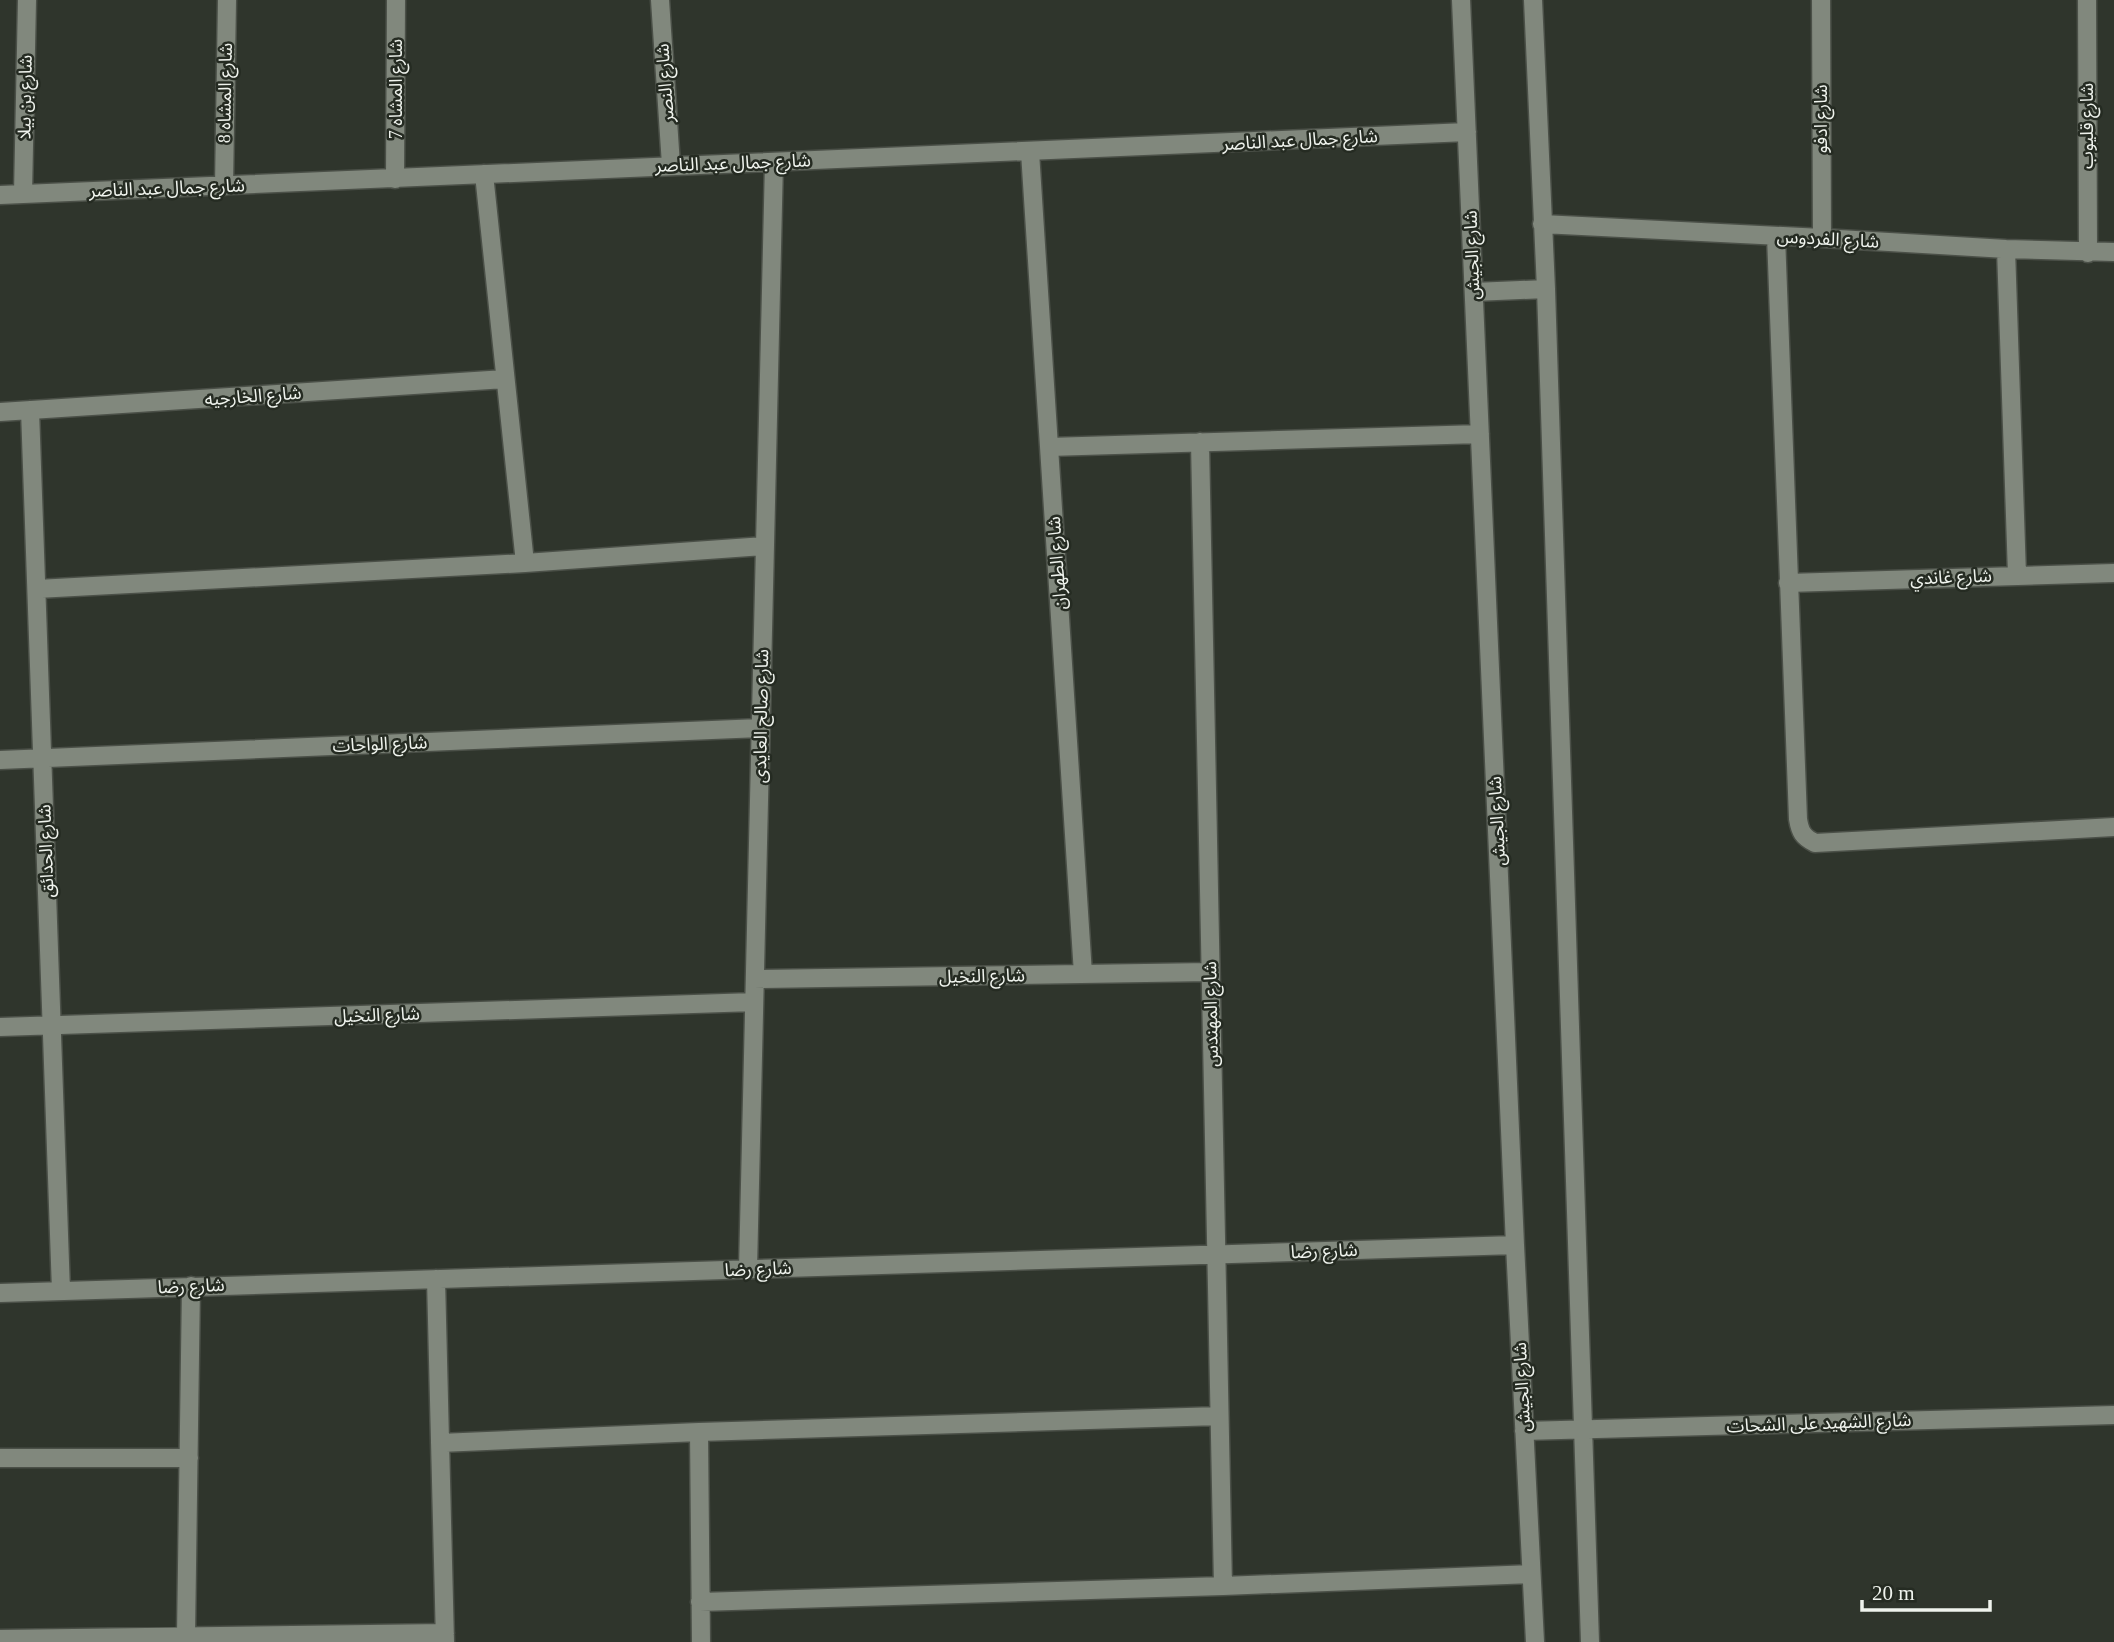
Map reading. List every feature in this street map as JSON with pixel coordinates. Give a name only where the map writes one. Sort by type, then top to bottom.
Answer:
[{"type":"street","name":"شارع بن بيلا","points":[[23,194],[27,0]]},
{"type":"street","name":"شارع المشاه 8","points":[[224,186],[227,0]]},
{"type":"street","name":"شارع المشاه 7","points":[[396,0],[396,179]]},
{"type":"street","name":"شارع النصر","points":[[660,0],[671,165]]},
{"type":"street","name":"شارع الجيش","points":[[1461,0],[1535,1642]]},
{"type":"street","points":[[1533,0],[1546,289],[1590,1642]]},
{"type":"street","name":"شارع ادفو","points":[[1821,0],[1822,238]]},
{"type":"street","name":"شارع قليوب","points":[[2087,0],[2088,253]]},
{"type":"street","name":"شارع جمال عبد الناصر","points":[[0,195],[1467,132]]},
{"type":"street","name":"شارع الطهران","points":[[1030,152],[1083,974]]},
{"type":"street","name":"شارع صالح العايدى","points":[[748,1269],[774,162]]},
{"type":"street","points":[[484,174],[525,563]]},
{"type":"street","name":"شارع الفردوس","points":[[1542,224],[2006,249],[2114,252]]},
{"type":"street","points":[[1776,236],[1800,831],[1815,843],[2114,827]]},
{"type":"street","points":[[2006,249],[2017,575]]},
{"type":"street","points":[[1474,292],[1546,289]]},
{"type":"street","name":"شارع الخارجيه","points":[[0,412],[505,379]]},
{"type":"street","name":"شارع الحدائق","points":[[30,411],[61,1291]]},
{"type":"street","points":[[1049,447],[1480,434]]},
{"type":"street","name":"شارع المهندس","points":[[1200,442],[1223,1586]]},
{"type":"street","points":[[37,589],[525,563],[765,546]]},
{"type":"street","name":"شارع غاندي","points":[[1788,583],[2114,573]]},
{"type":"street","name":"شارع الواحات","points":[[0,760],[760,728]]},
{"type":"street","name":"شارع النخيل","points":[[755,979],[1210,972]]},
{"type":"street","name":"شارع النخيل","points":[[0,1027],[754,1002]]},
{"type":"street","name":"شارع رضا","points":[[0,1293],[1516,1245]]},
{"type":"street","points":[[0,1639],[186,1636],[445,1637],[436,1279]]},
{"type":"street","points":[[186,1636],[191,1286]]},
{"type":"street","name":"شارع الشهيد على الشحات","points":[[1524,1431],[2114,1415]]},
{"type":"street","points":[[440,1443],[1219,1416]]},
{"type":"street","points":[[699,1432],[701,1642]]},
{"type":"street","points":[[0,1458],[189,1458]]},
{"type":"street","points":[[700,1602],[1531,1574]]}]
